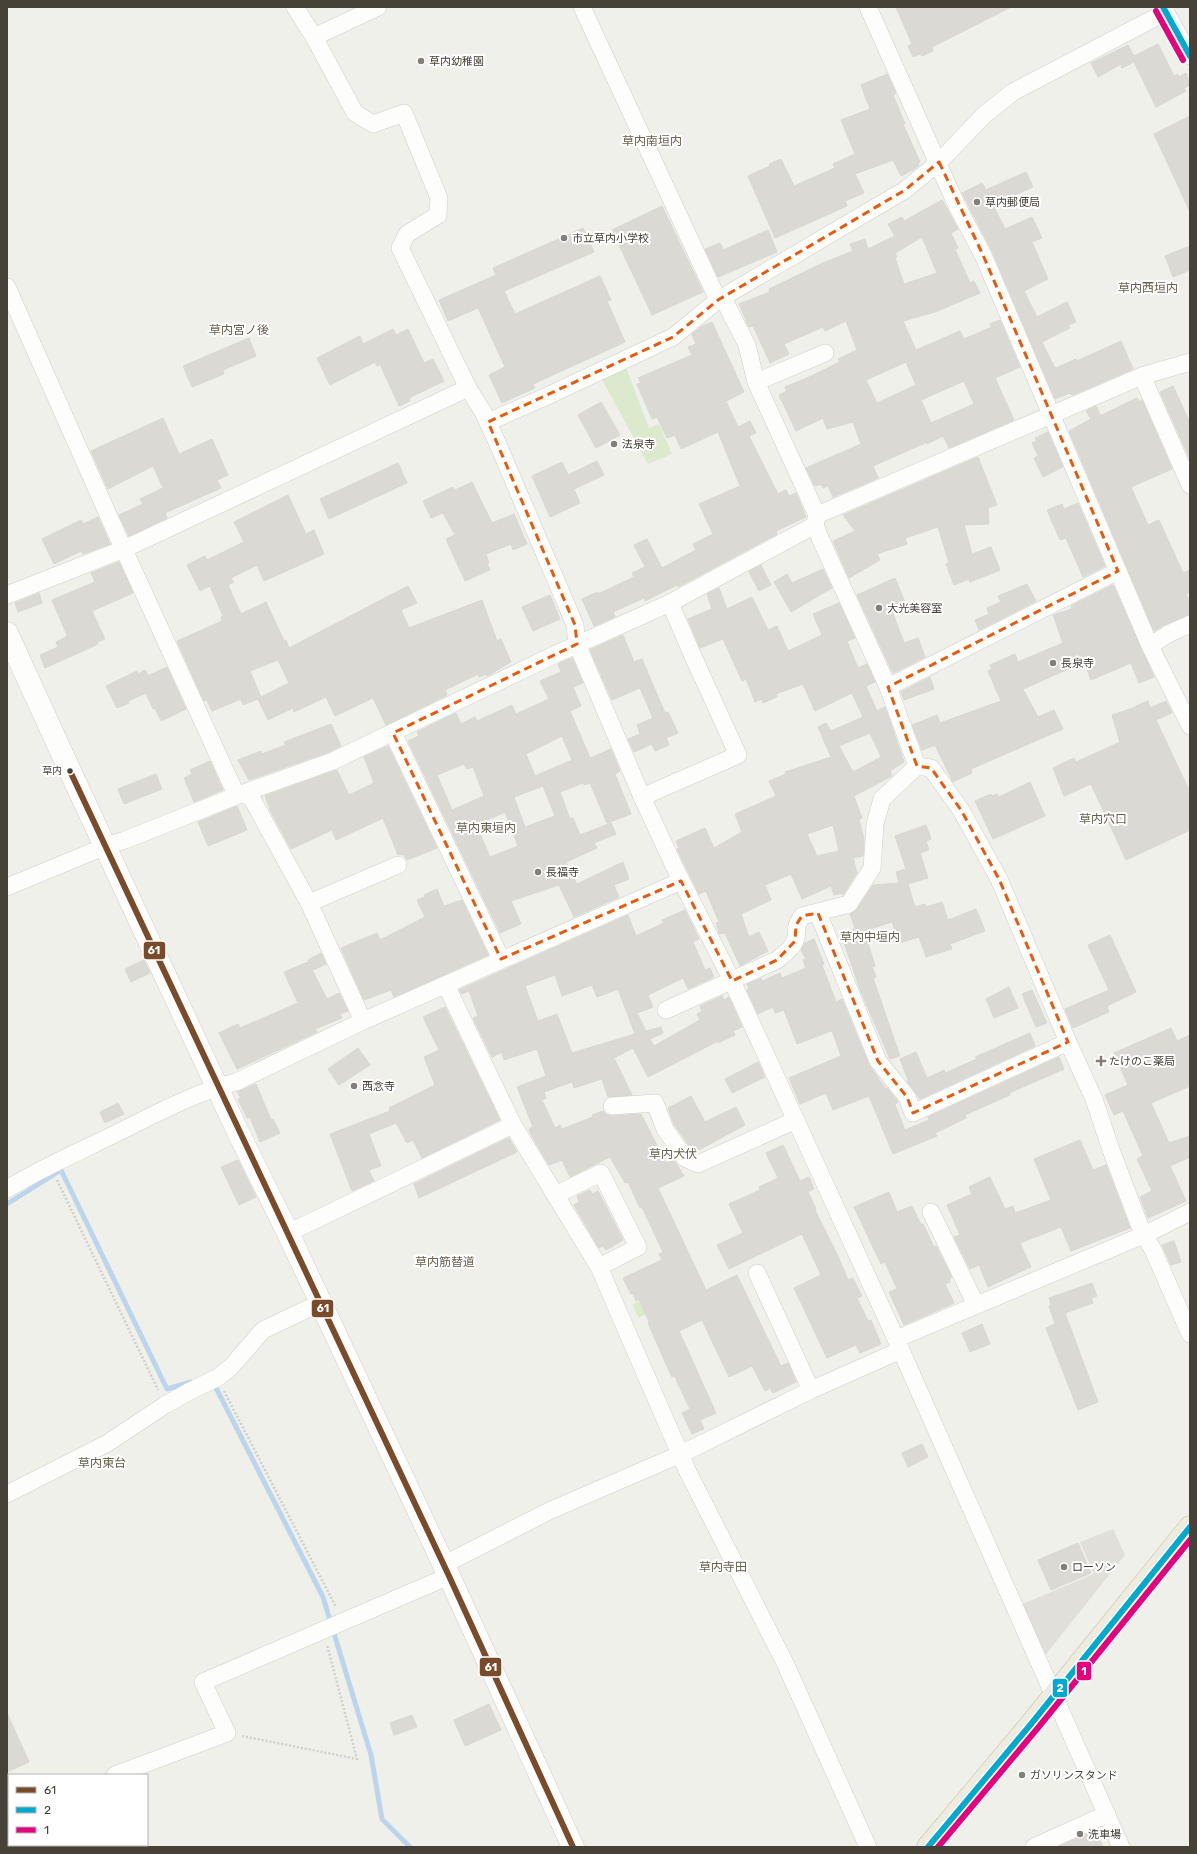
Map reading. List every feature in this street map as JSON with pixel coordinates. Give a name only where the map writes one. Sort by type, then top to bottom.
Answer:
[{"type":"highway","points":[[928,1847],[1054,1696],[1190,1527]]},
{"type":"street","points":[[295,7],[314,37],[355,113],[373,124],[404,113],[439,198],[438,215],[407,234],[400,248],[468,388],[488,422],[575,625],[577,644],[642,797],[681,881],[732,981],[899,1344],[1122,1847]]},
{"type":"street","points":[[314,37],[378,7]]},
{"type":"street","points":[[582,7],[720,299],[747,345],[756,382],[888,687],[917,766]]},
{"type":"street","points":[[868,7],[939,162],[957,206],[983,255],[1150,646],[1190,726]]},
{"type":"street","points":[[488,422],[673,337],[720,299],[905,190],[939,162],[984,115],[1013,92],[1164,10],[1190,56]]},
{"type":"street","points":[[9,297],[235,792],[251,797],[309,903],[363,1021]]},
{"type":"street","points":[[756,382],[825,353]]},
{"type":"street","points":[[7,887],[106,846],[125,840],[241,794],[333,761],[577,644],[670,603],[816,520],[1142,376],[1190,362]]},
{"type":"street","points":[[1142,376],[1190,485]]},
{"type":"street","points":[[7,596],[124,549],[468,388]]},
{"type":"street","points":[[888,687],[1118,571]]},
{"type":"street","points":[[642,797],[738,754],[670,603]]},
{"type":"street","points":[[1150,646],[1168,634],[1190,624]]},
{"type":"street","points":[[7,633],[70,771],[446,1570],[573,1847]]},
{"type":"street","points":[[393,733],[501,960]]},
{"type":"street","points":[[666,1010],[776,960],[788,950],[794,941],[796,925],[802,916],[849,904],[872,868],[875,824],[882,799],[917,766]]},
{"type":"street","points":[[917,766],[931,768],[961,810],[999,879],[1068,1042],[1094,1099],[1110,1147],[1139,1224],[1146,1234],[1190,1334]]},
{"type":"street","points":[[309,903],[398,865]]},
{"type":"street","points":[[7,1189],[50,1166],[218,1086],[236,1082],[363,1021],[681,881]]},
{"type":"street","points":[[818,913],[878,1061],[907,1097],[913,1113],[1068,1042]]},
{"type":"street","points":[[446,985],[513,1125],[599,1267],[687,1470],[785,1663],[868,1847]]},
{"type":"street","points":[[612,1106],[655,1103],[665,1129],[685,1158],[698,1164],[796,1120]]},
{"type":"street","points":[[288,1233],[513,1125]]},
{"type":"street","points":[[555,1195],[601,1173],[638,1246],[599,1267]]},
{"type":"street","points":[[931,1212],[976,1305]]},
{"type":"street","points":[[118,1774],[227,1733],[203,1682],[344,1622],[446,1570],[549,1511],[681,1454],[811,1390],[976,1305],[1146,1234],[1190,1212]]},
{"type":"street","points":[[757,1273],[811,1390]]},
{"type":"street","points":[[7,1494],[106,1444],[165,1405],[217,1378],[231,1367],[263,1330],[320,1303]]},
{"type":"street","points":[[1034,1847],[1107,1814]]},
{"type":"path","points":[[50,1166],[165,1405]]},
{"type":"path","points":[[217,1378],[344,1622]]},
{"type":"path","points":[[227,1733],[357,1759],[323,1631]]},
{"type":"highlighted area","points":[[939,162],[983,255],[1118,571],[888,687],[917,766],[931,768],[961,810],[999,879],[1068,1042],[913,1113],[907,1097],[878,1061],[818,913],[802,916],[796,925],[795,941],[777,960],[732,981],[681,881],[501,959],[393,733],[577,644],[575,625],[488,422],[673,337],[718,300],[905,190]]},
{"type":"green space","points":[[625,365],[649,428],[659,424],[672,454],[648,464],[600,376]]},
{"type":"green space","points":[[671,1285],[678,1298],[639,1318],[632,1305]]},
{"type":"shaded area","points":[[1113,1529],[1125,1555],[1043,1658],[1020,1605],[1094,1574],[1080,1542]]},
{"type":"building","points":[[896,7],[1011,7],[932,47],[933,51],[922,56],[920,54],[913,57],[908,46],[912,44]]},
{"type":"building","points":[[1158,44],[1174,76],[1178,74],[1179,77],[1186,73],[1190,85],[1184,88],[1186,91],[1156,107],[1134,62],[1122,68],[1121,64],[1098,77],[1091,63],[1128,45],[1134,56]]},
{"type":"building","points":[[887,74],[896,93],[893,95],[905,124],[903,124],[920,162],[918,163],[919,165],[901,176],[893,160],[855,174],[864,193],[845,201],[847,206],[775,238],[748,176],[781,159],[794,186],[835,168],[833,164],[855,154],[841,120],[870,109],[861,85]]},
{"type":"building","points":[[1190,116],[1190,212],[1154,134]]},
{"type":"building","points":[[1026,172],[1033,187],[993,205],[1005,229],[1032,217],[1042,238],[1032,242],[1048,279],[1024,291],[1037,317],[1067,302],[1076,322],[1068,325],[1070,328],[1042,342],[1054,366],[1056,368],[1076,359],[1077,361],[1121,341],[1133,369],[1072,395],[1070,393],[1055,399],[992,251],[962,193],[982,183],[986,190]]},
{"type":"building","points":[[942,200],[958,229],[951,233],[958,248],[955,249],[970,283],[974,281],[980,293],[935,312],[903,321],[916,350],[960,331],[964,339],[992,327],[990,324],[1000,320],[1020,367],[995,378],[1014,420],[949,448],[943,436],[927,444],[927,442],[873,466],[878,478],[833,497],[828,486],[823,488],[821,484],[815,486],[806,468],[861,444],[853,422],[827,429],[823,418],[796,431],[779,395],[787,391],[785,387],[840,362],[838,359],[857,350],[846,321],[825,331],[823,327],[784,344],[789,354],[770,363],[753,326],[749,327],[739,304],[770,292],[769,289],[823,263],[853,251],[850,244],[865,239],[868,249],[895,236],[888,224],[902,217],[904,221]],"holes":[[[922,237],[937,273],[904,284],[895,258],[897,257],[895,253]],[[906,362],[916,385],[877,403],[866,380]],[[964,381],[974,404],[931,423],[921,400]]]},
{"type":"building","points":[[662,206],[703,292],[652,315],[612,230]]},
{"type":"building","points":[[583,228],[594,252],[504,291],[515,314],[600,276],[611,300],[607,301],[625,342],[533,384],[535,388],[502,403],[489,375],[505,367],[478,308],[448,321],[439,300],[496,275],[493,268]]},
{"type":"building","points":[[768,230],[777,252],[718,277],[705,249],[720,243],[723,250]]},
{"type":"building","points":[[1190,246],[1190,270],[1173,277],[1165,256]]},
{"type":"building","points":[[712,322],[744,392],[726,401],[738,427],[750,421],[756,433],[749,436],[778,494],[786,490],[789,496],[796,493],[806,517],[776,531],[777,534],[678,587],[677,585],[645,601],[644,598],[613,612],[615,617],[594,626],[582,599],[598,592],[598,594],[634,577],[632,573],[645,567],[634,545],[647,539],[662,568],[696,550],[693,544],[713,534],[699,504],[740,486],[718,432],[681,449],[675,435],[667,438],[657,417],[652,419],[637,384],[641,383],[638,378],[692,355],[688,347],[696,344],[692,334],[701,327]]},
{"type":"building","points":[[393,329],[396,335],[408,329],[424,363],[433,359],[444,381],[413,396],[409,399],[410,401],[399,406],[380,364],[377,366],[375,362],[330,385],[317,358],[360,336],[363,344]]},
{"type":"building","points":[[249,338],[256,356],[223,370],[224,374],[192,387],[183,366]]},
{"type":"building","points":[[1173,386],[1190,423],[1189,457],[1160,392]]},
{"type":"building","points":[[1137,398],[1139,402],[1142,400],[1172,469],[1131,487],[1148,525],[1159,520],[1183,573],[1190,570],[1190,592],[1186,594],[1190,604],[1190,614],[1154,631],[1069,431],[1091,419],[1086,411],[1096,406],[1100,415],[1102,415]]},
{"type":"building","points":[[601,402],[620,435],[596,448],[578,415]]},
{"type":"building","points":[[163,418],[179,454],[212,439],[228,475],[217,480],[221,488],[165,513],[167,518],[129,536],[119,515],[143,504],[140,499],[163,488],[153,466],[108,489],[91,451]]},
{"type":"building","points":[[1048,432],[1063,467],[1043,477],[1034,458],[1038,456],[1032,443],[1037,441],[1035,438]]},
{"type":"building","points":[[978,457],[997,505],[988,508],[989,524],[964,525],[972,554],[991,547],[1000,570],[970,582],[969,579],[954,585],[946,564],[949,563],[938,527],[905,538],[907,544],[877,554],[880,560],[849,578],[833,541],[855,531],[843,515]]},
{"type":"building","points":[[597,461],[604,475],[574,489],[580,503],[550,517],[532,476],[562,462],[568,475]]},
{"type":"building","points":[[398,463],[407,483],[329,519],[320,499]]},
{"type":"building","points":[[472,482],[492,523],[514,514],[527,544],[513,550],[511,544],[486,554],[489,563],[487,564],[490,570],[465,581],[446,539],[455,535],[443,513],[431,518],[423,501],[453,487],[455,490]]},
{"type":"building","points":[[288,495],[306,534],[314,530],[324,554],[264,581],[257,565],[231,578],[234,582],[228,585],[241,614],[266,602],[284,641],[286,640],[289,648],[408,586],[417,603],[401,610],[409,628],[482,600],[497,641],[501,639],[511,662],[487,676],[486,674],[479,677],[478,674],[445,690],[447,695],[386,725],[373,698],[335,716],[326,697],[294,712],[293,708],[268,720],[258,699],[243,705],[241,699],[212,711],[207,700],[204,701],[177,641],[222,621],[221,617],[223,616],[210,586],[200,591],[187,565],[205,556],[207,560],[244,542],[234,522]],"holes":[[[278,660],[289,683],[261,697],[250,671]]]},
{"type":"building","points":[[1078,503],[1105,566],[1083,577],[1066,538],[1060,540],[1047,510],[1062,504],[1064,509]]},
{"type":"building","points":[[98,517],[110,544],[83,554],[81,551],[54,564],[42,539],[81,520],[83,524]]},
{"type":"building","points":[[119,562],[133,593],[92,611],[105,639],[97,642],[98,644],[45,668],[40,655],[58,647],[56,642],[67,635],[52,600],[95,582],[91,573]]},
{"type":"building","points":[[761,565],[771,585],[759,591],[749,572]]},
{"type":"building","points":[[823,569],[832,588],[791,612],[774,582],[787,574],[792,583]]},
{"type":"building","points":[[895,578],[905,602],[891,608],[904,643],[918,638],[925,657],[893,673],[857,595]]},
{"type":"building","points":[[1027,584],[1036,601],[979,630],[975,620],[989,614],[987,608],[1001,602],[998,596]]},
{"type":"building","points":[[1113,585],[1154,677],[1139,683],[1131,663],[1091,680],[1084,662],[1023,689],[1038,717],[1054,710],[1063,729],[971,769],[972,773],[953,782],[935,745],[922,750],[912,725],[937,715],[940,723],[1001,701],[988,671],[992,669],[990,665],[1015,654],[1018,662],[1063,643],[1053,615],[1072,609],[1071,606]]},
{"type":"building","points":[[719,588],[727,609],[752,597],[768,630],[777,626],[788,651],[822,635],[813,614],[839,603],[855,638],[847,641],[858,668],[867,664],[875,682],[866,686],[877,711],[885,707],[904,762],[890,771],[892,776],[854,796],[862,818],[859,819],[864,839],[863,856],[853,858],[857,873],[843,895],[842,893],[834,895],[831,886],[802,899],[791,874],[765,885],[771,900],[741,914],[749,937],[759,932],[768,951],[740,966],[725,933],[719,934],[716,923],[719,922],[706,891],[699,894],[677,849],[679,848],[676,841],[705,828],[714,848],[742,832],[735,814],[776,796],[769,781],[786,774],[785,772],[831,757],[818,727],[826,723],[831,731],[863,717],[852,693],[815,711],[803,684],[776,694],[777,697],[763,703],[762,699],[755,702],[746,679],[742,681],[723,639],[700,648],[688,619],[712,609],[707,594]],"holes":[[[870,733],[881,757],[853,772],[839,746]],[[833,825],[839,851],[817,856],[807,834]]]},
{"type":"building","points":[[39,593],[42,603],[18,612],[15,603]]},
{"type":"building","points":[[550,595],[560,619],[533,631],[522,607]]},
{"type":"building","points":[[623,635],[634,662],[642,659],[665,713],[668,712],[678,733],[666,738],[669,745],[655,751],[652,744],[634,752],[628,739],[640,734],[637,725],[653,718],[640,688],[612,700],[590,650]]},
{"type":"building","points":[[572,658],[583,683],[573,687],[581,706],[570,711],[590,758],[611,749],[620,771],[615,774],[631,814],[607,823],[590,783],[584,785],[583,783],[560,792],[570,819],[573,818],[580,835],[611,823],[616,834],[594,843],[597,848],[566,862],[577,884],[623,862],[629,879],[614,885],[619,897],[574,917],[559,885],[511,901],[521,924],[500,933],[408,741],[419,736],[417,732],[456,713],[461,724],[475,717],[477,721],[512,705],[516,714],[549,699],[540,681],[561,672],[558,664]],"holes":[[[562,736],[572,760],[535,776],[526,754]],[[464,764],[467,769],[473,767],[484,796],[452,810],[437,775]],[[543,786],[555,816],[525,827],[514,797]],[[505,812],[518,846],[490,857],[476,825]]]},
{"type":"building","points":[[167,667],[186,709],[161,721],[155,708],[153,709],[146,693],[117,708],[106,686],[137,671],[138,674],[145,670],[148,676]]},
{"type":"building","points":[[930,677],[934,689],[904,700],[901,692]]},
{"type":"building","points":[[1148,701],[1150,708],[1166,701],[1172,713],[1156,720],[1190,792],[1190,830],[1126,860],[1091,784],[1064,796],[1053,768],[1074,758],[1076,762],[1120,742],[1112,715],[1136,707]]},
{"type":"building","points":[[331,724],[341,746],[329,752],[249,780],[238,760],[261,751],[262,754],[286,745],[284,742]]},
{"type":"building","points":[[388,746],[437,848],[407,860],[403,854],[398,855],[383,818],[336,840],[332,830],[291,849],[271,812],[265,796],[337,770],[349,795],[374,783],[364,757]]},
{"type":"building","points":[[210,761],[223,790],[194,802],[184,778],[192,774],[190,770]]},
{"type":"building","points":[[156,774],[162,789],[124,804],[118,789]]},
{"type":"building","points":[[1030,782],[1045,816],[993,839],[975,801],[991,794],[992,796],[997,794],[999,797]]},
{"type":"building","points":[[237,806],[247,830],[208,846],[198,822]]},
{"type":"building","points":[[926,825],[931,839],[926,841],[929,850],[920,853],[928,878],[908,884],[915,907],[925,904],[926,907],[942,902],[948,920],[976,909],[985,931],[950,944],[952,949],[926,957],[919,937],[899,943],[892,922],[864,931],[875,966],[872,967],[876,977],[873,978],[900,1056],[890,1059],[861,992],[841,934],[855,929],[850,914],[857,909],[873,885],[899,883],[896,872],[906,869],[895,836]]},
{"type":"building","points":[[437,889],[444,906],[462,900],[488,955],[394,997],[391,990],[364,1000],[341,948],[377,933],[380,940],[425,917],[417,900],[425,897],[424,895]]},
{"type":"building","points":[[685,910],[699,939],[693,942],[705,970],[710,968],[714,977],[688,989],[683,978],[648,995],[653,1007],[637,1013],[646,1031],[661,1027],[663,1033],[650,1039],[654,1046],[700,1020],[697,1014],[702,1011],[700,1006],[722,996],[724,1000],[729,997],[742,1027],[733,1031],[735,1035],[718,1043],[718,1041],[648,1077],[633,1048],[614,1058],[632,1095],[608,1097],[602,1079],[574,1088],[572,1082],[544,1092],[546,1098],[542,1100],[555,1128],[560,1125],[562,1129],[593,1117],[592,1115],[603,1111],[607,1115],[612,1116],[641,1114],[666,1163],[674,1160],[684,1176],[658,1188],[706,1290],[737,1275],[781,1366],[788,1363],[796,1382],[773,1393],[770,1388],[765,1391],[752,1366],[729,1377],[702,1320],[679,1331],[716,1413],[700,1420],[704,1429],[692,1434],[682,1413],[690,1409],[674,1375],[672,1377],[639,1299],[636,1301],[633,1293],[631,1294],[623,1278],[662,1260],[659,1254],[663,1252],[642,1207],[640,1208],[628,1182],[625,1183],[610,1157],[570,1177],[562,1160],[549,1165],[529,1129],[533,1127],[517,1087],[546,1076],[537,1049],[504,1060],[502,1052],[492,1057],[473,1018],[478,1016],[469,991],[462,994],[459,990],[628,915],[636,936],[664,923],[662,920]],"holes":[[[555,975],[562,996],[592,985],[597,997],[618,989],[635,1034],[572,1053],[557,1014],[538,1021],[525,986]]]},
{"type":"building","points":[[1110,935],[1136,992],[1107,1006],[1109,1012],[1073,1028],[1065,1009],[1109,990],[1088,945]]},
{"type":"building","points":[[814,939],[836,1002],[842,999],[869,1065],[886,1089],[887,1088],[898,1102],[895,1105],[905,1130],[929,1120],[928,1117],[1059,1057],[1064,1069],[1009,1093],[1010,1095],[965,1115],[966,1118],[935,1133],[937,1136],[893,1154],[869,1096],[833,1110],[826,1093],[800,1104],[789,1078],[841,1056],[833,1033],[831,1031],[797,1044],[784,1010],[775,1013],[773,1007],[758,1014],[747,990],[749,988],[747,984],[761,978],[762,981],[780,973],[782,978],[806,968],[803,960],[806,959],[801,950],[805,943]]},
{"type":"building","points":[[321,953],[326,964],[313,970],[308,960]]},
{"type":"building","points":[[144,960],[150,973],[131,982],[125,969]]},
{"type":"building","points":[[308,962],[327,999],[339,993],[348,1011],[340,1014],[342,1018],[315,1029],[317,1032],[237,1069],[219,1033],[238,1024],[240,1028],[298,1003],[284,972]]},
{"type":"building","points":[[1009,987],[1018,1008],[994,1018],[986,999]]},
{"type":"building","points":[[1032,990],[1047,1023],[1036,1027],[1022,994]]},
{"type":"building","points":[[445,1007],[500,1120],[422,1158],[413,1140],[407,1143],[396,1123],[369,1134],[381,1166],[369,1170],[374,1181],[352,1191],[330,1134],[390,1111],[389,1108],[435,1085],[424,1057],[439,1050],[423,1017]]},
{"type":"building","points":[[1171,1028],[1177,1041],[1190,1035],[1190,1086],[1151,1103],[1169,1143],[1190,1136],[1190,1157],[1170,1166],[1186,1201],[1148,1218],[1140,1197],[1152,1191],[1137,1159],[1143,1156],[1123,1111],[1114,1115],[1105,1095],[1128,1085],[1114,1053]]},
{"type":"building","points":[[1030,1033],[1035,1046],[920,1099],[907,1081],[908,1080],[900,1059],[916,1052],[927,1078],[944,1070],[945,1073],[977,1059],[975,1057]]},
{"type":"building","points":[[358,1048],[370,1065],[339,1085],[328,1069]]},
{"type":"building","points":[[758,1062],[765,1077],[732,1093],[725,1079]]},
{"type":"building","points":[[256,1084],[271,1120],[273,1119],[280,1133],[260,1142],[250,1117],[247,1118],[238,1099],[241,1098],[237,1092]]},
{"type":"building","points":[[691,1096],[705,1122],[736,1107],[745,1125],[695,1152],[674,1124],[668,1108]]},
{"type":"building","points":[[118,1103],[124,1114],[105,1123],[100,1112]]},
{"type":"building","points":[[509,1138],[517,1152],[419,1198],[414,1184]]},
{"type":"building","points":[[1080,1140],[1093,1170],[1106,1165],[1130,1228],[1071,1251],[1061,1227],[1020,1243],[1031,1267],[988,1287],[979,1265],[970,1269],[954,1237],[960,1235],[947,1205],[972,1194],[969,1187],[990,1177],[1005,1209],[1013,1206],[1015,1213],[1051,1200],[1034,1159]]},
{"type":"building","points":[[783,1145],[800,1181],[809,1177],[814,1189],[808,1192],[816,1209],[815,1210],[848,1280],[853,1278],[862,1296],[857,1298],[868,1321],[871,1320],[881,1344],[860,1353],[856,1345],[827,1358],[794,1288],[821,1275],[802,1234],[729,1269],[717,1245],[743,1233],[729,1204],[760,1190],[759,1187],[778,1178],[766,1153]]},
{"type":"building","points":[[238,1160],[256,1197],[239,1205],[221,1167]]},
{"type":"building","points":[[590,1190],[592,1194],[598,1191],[623,1240],[606,1250],[603,1246],[599,1248],[574,1205],[579,1202],[577,1196]]},
{"type":"building","points":[[889,1192],[897,1212],[912,1206],[921,1225],[923,1224],[934,1247],[936,1246],[952,1277],[949,1279],[950,1282],[945,1284],[954,1303],[904,1325],[889,1292],[897,1289],[885,1262],[881,1264],[854,1207]]},
{"type":"building","points":[[1174,1241],[1181,1262],[1171,1265],[1162,1245]]},
{"type":"building","points":[[1092,1283],[1097,1296],[1091,1298],[1093,1303],[1065,1313],[1098,1402],[1078,1410],[1046,1328],[1055,1324],[1049,1306],[1051,1305],[1049,1298]]},
{"type":"building","points":[[982,1324],[990,1344],[970,1352],[962,1333]]},
{"type":"building","points":[[922,1444],[928,1457],[908,1467],[902,1453]]},
{"type":"building","name":"ローソン","points":[[1078,1543],[1091,1573],[1051,1590],[1038,1560]]},
{"type":"building","points":[[489,1704],[501,1730],[465,1746],[454,1720]]},
{"type":"building","points":[[7,1713],[29,1762],[7,1772]]},
{"type":"building","points":[[412,1715],[417,1727],[394,1735],[390,1723]]},
{"type":"building","points":[[1095,1830],[1103,1847],[1058,1847]]},
{"type":"waterway","points":[[7,1204],[61,1170],[167,1389],[191,1382]]},
{"type":"waterway","points":[[213,1382],[323,1597],[371,1755],[382,1819],[410,1847]]},
{"type":"transit line","name":"2","points":[[1163,7],[1190,56]]},
{"type":"transit line","name":"1","points":[[1156,11],[1183,60]]},
{"type":"transit line","name":"61","points":[[70,771],[449,1576],[573,1847]]},
{"type":"transit line","name":"2","points":[[928,1847],[1031,1724],[1190,1527]]},
{"type":"transit line","name":"1","points":[[938,1847],[1037,1729],[1190,1540]]},
{"type":"place","name":"草内幼稚園","points":[[421,61]]},
{"type":"place","name":"草内郵便局","points":[[977,202]]},
{"type":"place","name":"市立草内小学校","points":[[564,238]]},
{"type":"place","name":"法泉寺","points":[[614,444]]},
{"type":"place","name":"大光美容室","points":[[879,608]]},
{"type":"place","name":"長泉寺","points":[[1053,663]]},
{"type":"place","name":"草内","points":[[70,771]]},
{"type":"place","name":"長福寺","points":[[538,872]]},
{"type":"place","name":"たけのこ薬局","points":[[1101,1061]]},
{"type":"place","name":"西念寺","points":[[354,1086]]},
{"type":"place","name":"ローソン","points":[[1064,1567]]},
{"type":"place","name":"ガソリンスタンド","points":[[1022,1775]]},
{"type":"place","name":"洗車場","points":[[1080,1834]]},
{"type":"district","name":"草内南垣内","points":[[652,141]]},
{"type":"district","name":"草内西垣内","points":[[1148,288]]},
{"type":"district","name":"草内宮ノ後","points":[[239,330]]},
{"type":"district","name":"草内穴口","points":[[1103,819]]},
{"type":"district","name":"草内東垣内","points":[[486,828]]},
{"type":"district","name":"草内中垣内","points":[[870,937]]},
{"type":"district","name":"草内犬伏","points":[[673,1154]]},
{"type":"district","name":"草内筋替道","points":[[445,1262]]},
{"type":"district","name":"草内東台","points":[[102,1463]]},
{"type":"district","name":"草内寺田","points":[[723,1567]]}]
